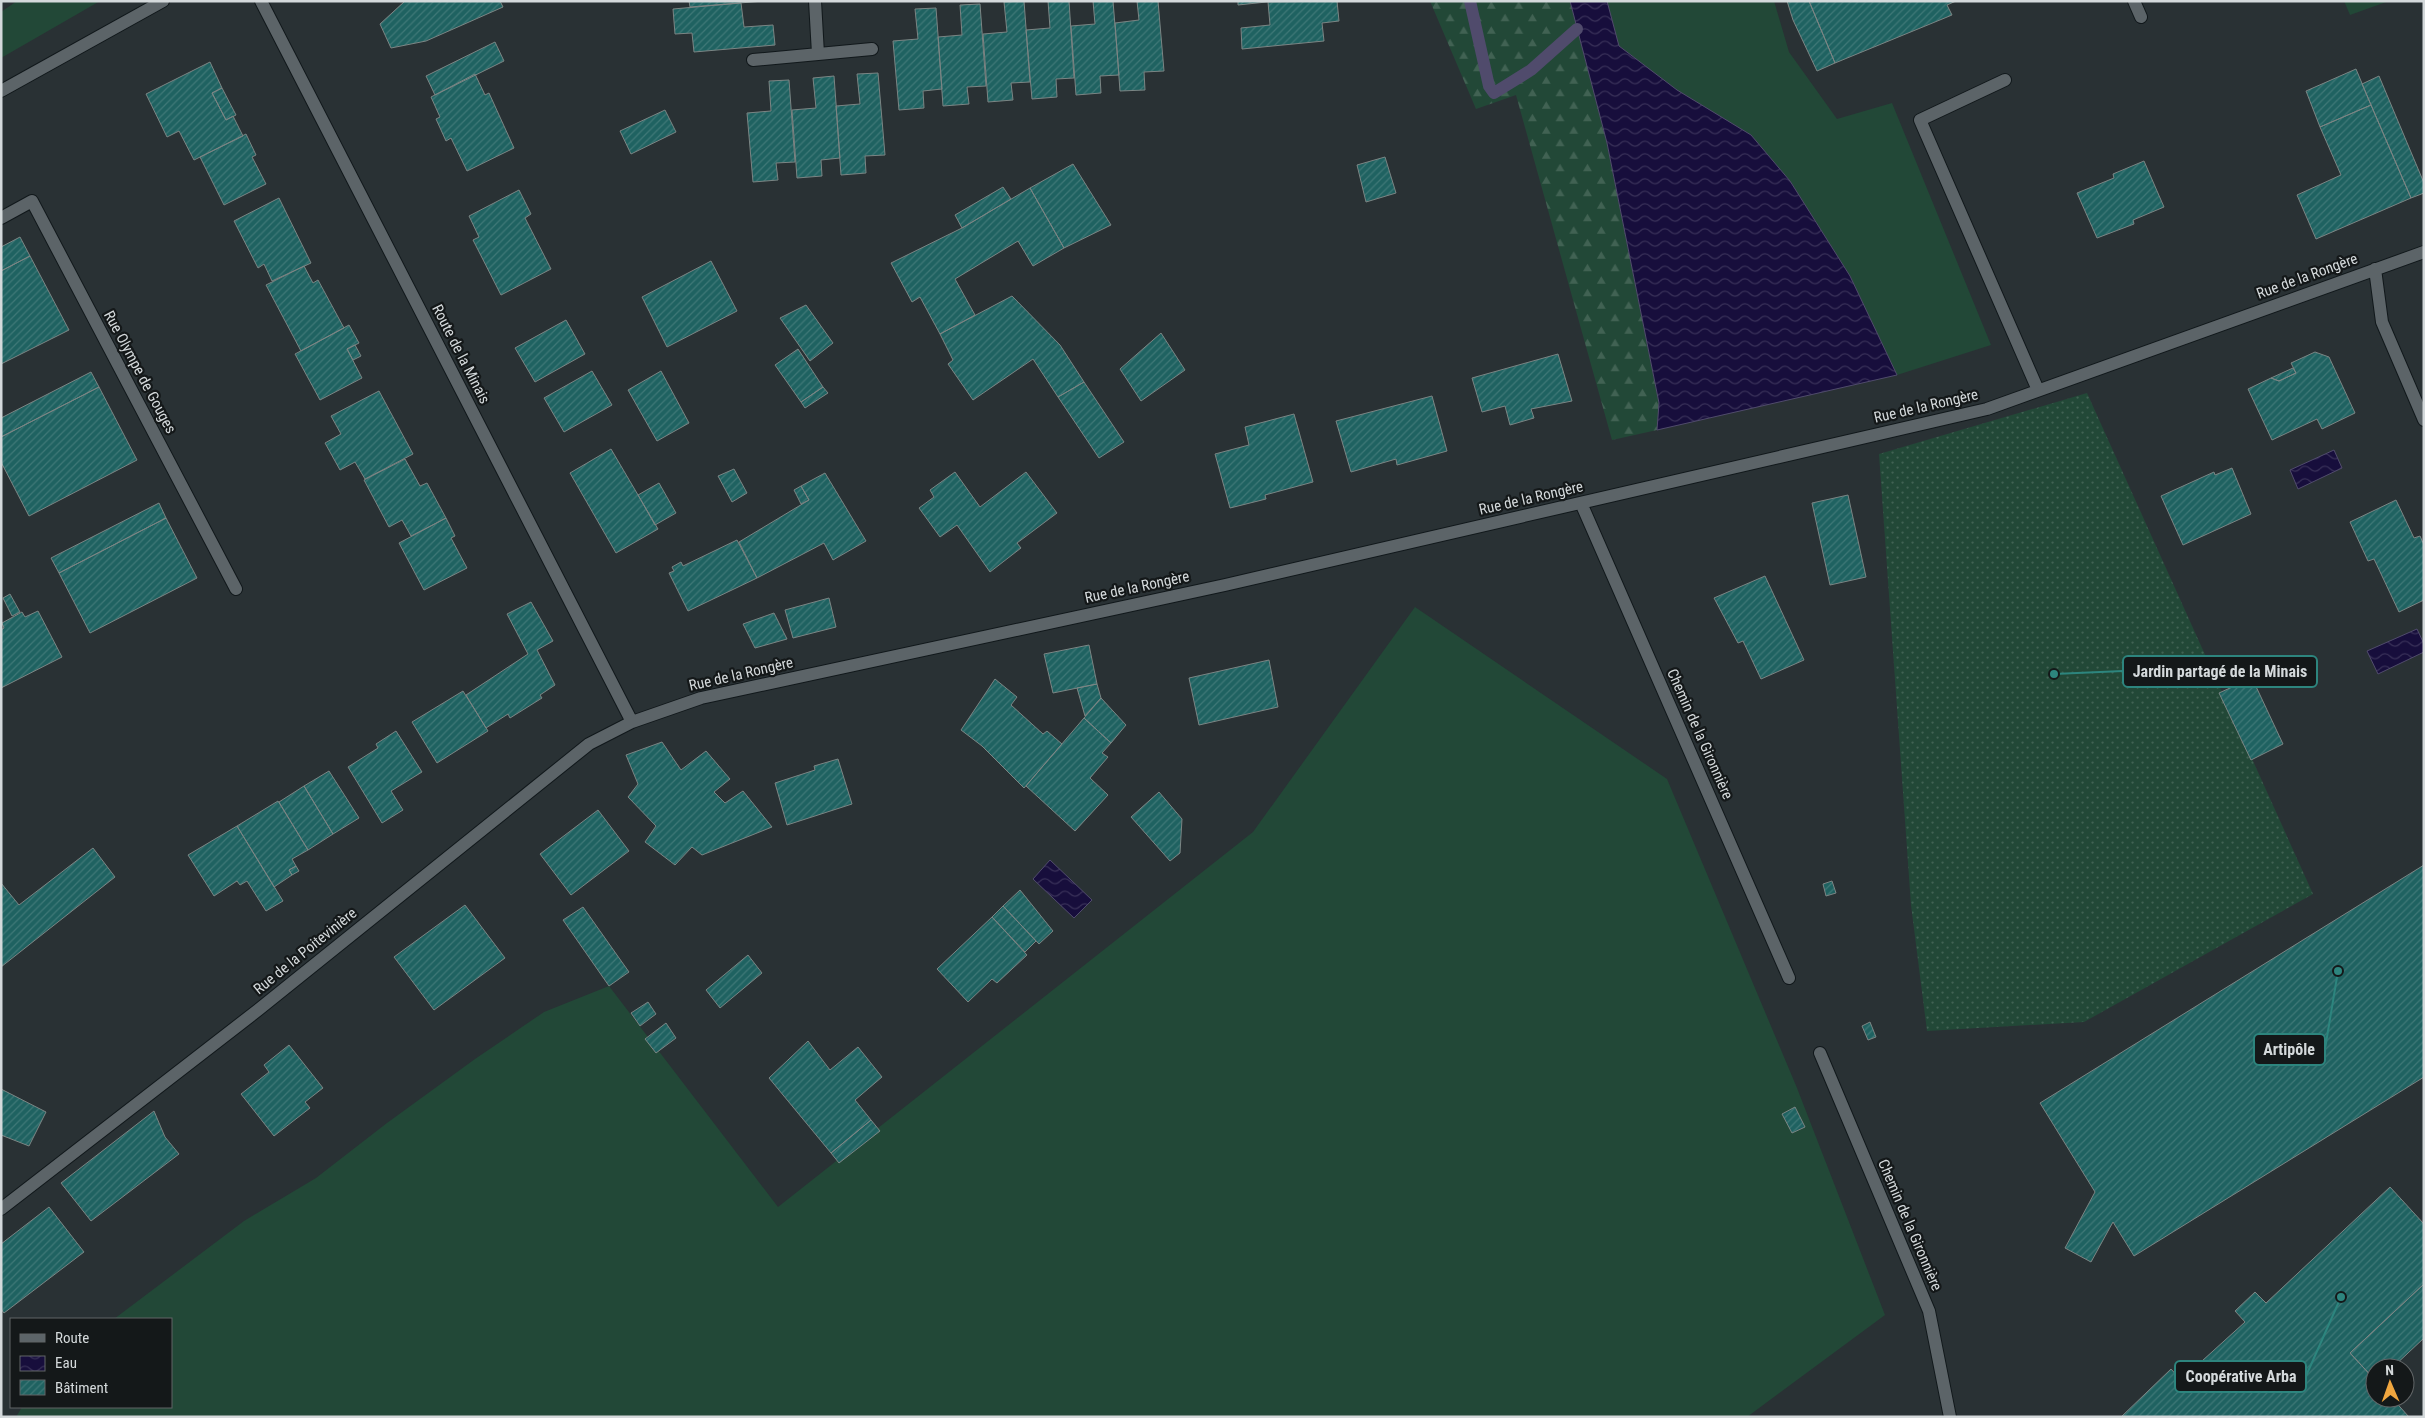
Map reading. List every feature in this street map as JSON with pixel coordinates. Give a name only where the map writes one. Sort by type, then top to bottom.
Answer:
[{"type":"street","points":[[1,91],[163,1]]},
{"type":"street","name":"Route de la Minais","points":[[261,1],[632,722]]},
{"type":"street","points":[[815,1],[818,54]]},
{"type":"street","points":[[2134,1],[2141,17]]},
{"type":"street","points":[[753,60],[872,49]]},
{"type":"street","points":[[2005,80],[1920,120],[2038,390]]},
{"type":"street","name":"Rue Olympe de Gouges","points":[[1,218],[32,201],[236,589]]},
{"type":"street","name":"Rue de la Rongère","points":[[632,722],[701,698],[1225,585],[1987,409],[2424,252]]},
{"type":"street","points":[[2375,269],[2382,322],[2424,420]]},
{"type":"street","name":"Chemin de la Gironnière","points":[[1581,503],[1789,978]]},
{"type":"street","name":"Rue de la Poitevinière","points":[[1,1209],[258,1010],[589,744],[632,722]]},
{"type":"street","name":"Chemin de la Gironnière","points":[[1820,1053],[1929,1311],[1950,1417]]},
{"type":"green space","points":[[17,1],[100,1],[1,58],[1,12]]},
{"type":"green space","points":[[1430,1],[1570,1],[1607,143],[1659,403],[1657,430],[1612,440],[1516,95],[1476,109]]},
{"type":"green space","points":[[1607,1],[1774,1],[1789,52],[1837,119],[1892,103],[1991,345],[1897,375],[1850,276],[1790,181],[1619,46]]},
{"type":"green space","points":[[2344,1],[2389,1],[2350,15]]},
{"type":"green space","points":[[2087,393],[2313,894],[2084,1022],[1927,1031],[1911,905],[1879,454]]},
{"type":"green space","points":[[1415,607],[1667,779],[1797,1088],[1885,1315],[1747,1417],[16,1417],[21,1408],[172,1408],[172,1318],[115,1318],[244,1221],[316,1178],[387,1123],[544,1012],[609,986],[778,1207],[1253,832]]},
{"type":"water","points":[[1570,1],[1607,1],[1619,46],[1677,90],[1751,135],[1790,181],[1850,276],[1897,375],[1657,430],[1659,403],[1607,143]]},
{"type":"water","points":[[2334,450],[2342,468],[2298,489],[2290,470]]},
{"type":"water","points":[[2417,629],[2424,644],[2424,652],[2378,674],[2367,651]]},
{"type":"water","points":[[1050,860],[1092,900],[1074,918],[1033,879]]},
{"type":"building","points":[[405,1],[500,1],[503,7],[426,41],[391,48],[380,24]]},
{"type":"building","points":[[689,1],[764,1],[690,7]]},
{"type":"building","points":[[1024,1],[1030,82],[1011,83],[1013,100],[988,102],[983,34],[1007,32],[1004,2]]},
{"type":"building","points":[[1048,1],[1069,1],[1074,78],[1056,79],[1057,97],[1032,99],[1026,30],[1050,28]]},
{"type":"building","points":[[1093,1],[1113,1],[1119,75],[1100,76],[1101,93],[1076,95],[1071,26],[1095,24]]},
{"type":"building","points":[[1137,1],[1158,1],[1164,71],[1144,72],[1145,90],[1120,91],[1115,23],[1139,20]]},
{"type":"building","points":[[1238,1],[1276,1],[1238,5]]},
{"type":"building","points":[[1337,1],[1339,21],[1322,23],[1324,41],[1242,49],[1241,28],[1270,25],[1268,2]]},
{"type":"building","points":[[1787,1],[1809,1],[1835,63],[1817,71],[1793,20]]},
{"type":"building","points":[[1809,1],[1956,1],[1947,5],[1952,15],[1835,63]]},
{"type":"building","points":[[741,3],[744,27],[773,25],[775,45],[694,52],[692,33],[675,34],[673,9]]},
{"type":"building","points":[[980,4],[986,86],[967,87],[969,104],[943,106],[938,37],[962,35],[960,5]]},
{"type":"building","points":[[936,8],[942,89],[923,91],[924,108],[899,110],[893,41],[918,39],[915,9]]},
{"type":"building","points":[[495,42],[504,61],[435,95],[426,76]]},
{"type":"building","points":[[210,62],[222,88],[212,93],[226,120],[233,116],[243,136],[194,160],[179,131],[167,137],[146,94]]},
{"type":"building","points":[[2356,69],[2371,105],[2320,127],[2306,91]]},
{"type":"building","points":[[878,73],[885,155],[865,156],[866,173],[841,175],[836,106],[860,104],[857,74]]},
{"type":"building","points":[[475,74],[485,95],[489,93],[514,148],[467,171],[451,138],[446,141],[436,119],[440,117],[431,97]]},
{"type":"building","points":[[834,76],[840,158],[821,160],[822,176],[797,178],[792,110],[816,108],[813,78]]},
{"type":"building","points":[[2379,76],[2424,183],[2424,193],[2411,198],[2362,84]]},
{"type":"building","points":[[789,80],[795,162],[776,163],[778,180],[753,182],[747,113],[771,111],[769,81]]},
{"type":"building","points":[[222,88],[236,115],[226,120],[212,93]]},
{"type":"building","points":[[2371,105],[2411,198],[2316,239],[2297,195],[2341,175],[2320,127]]},
{"type":"building","points":[[665,110],[676,132],[631,154],[620,131]]},
{"type":"building","points":[[246,134],[256,155],[252,157],[266,184],[224,205],[200,157]]},
{"type":"building","points":[[1385,157],[1396,193],[1366,202],[1357,165]]},
{"type":"building","points":[[2144,161],[2164,207],[2133,220],[2134,224],[2097,238],[2077,193],[2114,178],[2113,174]]},
{"type":"building","points":[[1073,164],[1111,225],[1064,248],[1030,188]]},
{"type":"building","points":[[1003,187],[1011,199],[962,228],[955,215]]},
{"type":"building","points":[[1030,188],[1064,248],[1033,266],[1018,241],[955,279],[975,315],[940,334],[920,297],[912,302],[891,263],[962,228]]},
{"type":"building","points":[[519,190],[531,214],[525,218],[551,269],[501,295],[473,240],[479,237],[469,216]]},
{"type":"building","points":[[279,198],[311,263],[272,281],[264,264],[258,268],[234,221]]},
{"type":"building","points":[[20,237],[30,256],[1,271],[1,247]]},
{"type":"building","points":[[30,256],[69,330],[1,364],[1,271]]},
{"type":"building","points":[[711,261],[737,311],[667,347],[642,297]]},
{"type":"building","points":[[304,266],[313,283],[318,280],[344,328],[301,351],[266,285]]},
{"type":"building","points":[[1012,296],[1060,345],[1084,382],[1058,397],[1033,359],[973,400],[948,364],[953,360],[940,334]]},
{"type":"building","points":[[806,305],[833,343],[810,361],[780,318]]},
{"type":"building","points":[[566,320],[585,354],[535,382],[515,348]]},
{"type":"building","points":[[349,325],[359,343],[347,349],[362,378],[320,400],[295,354]]},
{"type":"building","points":[[1161,333],[1185,370],[1141,401],[1120,369]]},
{"type":"building","points":[[355,345],[361,356],[353,360],[347,349]]},
{"type":"building","points":[[798,349],[823,387],[801,402],[775,365]]},
{"type":"building","points":[[2315,352],[2329,357],[2355,413],[2322,429],[2317,419],[2272,440],[2248,389],[2271,378],[2279,381],[2296,373],[2291,363]]},
{"type":"building","points":[[1558,354],[1572,401],[1531,409],[1534,418],[1510,425],[1505,406],[1482,412],[1472,378]]},
{"type":"building","points":[[2293,368],[2296,373],[2279,381],[2271,378]]},
{"type":"building","points":[[592,371],[612,405],[564,432],[544,398]]},
{"type":"building","points":[[661,371],[689,423],[657,441],[628,390]]},
{"type":"building","points":[[91,372],[99,387],[1,437],[1,418]]},
{"type":"building","points":[[1084,382],[1124,442],[1099,458],[1058,397]]},
{"type":"building","points":[[99,387],[137,460],[29,516],[1,462],[1,437]]},
{"type":"building","points":[[823,387],[828,393],[805,408],[801,402]]},
{"type":"building","points":[[379,391],[413,454],[365,479],[355,462],[340,470],[325,443],[341,434],[331,416]]},
{"type":"building","points":[[1432,396],[1447,451],[1397,465],[1396,459],[1351,472],[1336,421]]},
{"type":"building","points":[[1294,414],[1313,482],[1265,495],[1266,499],[1230,508],[1215,454],[1249,445],[1245,427]]},
{"type":"building","points":[[611,449],[658,529],[616,553],[570,473]]},
{"type":"building","points":[[405,459],[420,486],[427,483],[446,518],[411,536],[402,520],[389,527],[364,480]]},
{"type":"building","points":[[2232,468],[2251,514],[2183,545],[2161,496],[2214,472],[2215,475]]},
{"type":"building","points":[[734,469],[747,493],[732,502],[718,476]]},
{"type":"building","points":[[955,472],[980,507],[1026,472],[1057,513],[1017,543],[1021,548],[990,572],[957,525],[940,537],[919,508],[934,497],[930,490]]},
{"type":"building","points":[[825,473],[866,541],[833,560],[824,543],[757,578],[739,542],[809,500],[801,486]]},
{"type":"building","points":[[659,483],[676,513],[655,525],[638,495]]},
{"type":"building","points":[[801,486],[809,500],[801,504],[794,490]]},
{"type":"building","points":[[1848,495],[1866,577],[1830,585],[1812,503]]},
{"type":"building","points":[[2396,500],[2414,538],[2420,536],[2424,545],[2424,600],[2399,612],[2374,559],[2368,561],[2350,522]]},
{"type":"building","points":[[159,503],[166,518],[59,573],[51,558]]},
{"type":"building","points":[[166,518],[197,578],[90,633],[59,573]]},
{"type":"building","points":[[446,518],[455,536],[451,538],[467,568],[424,590],[399,543]]},
{"type":"building","points":[[737,540],[757,578],[688,611],[669,573],[674,571],[672,567],[681,562],[683,566]]},
{"type":"building","points":[[1765,576],[1804,660],[1761,679],[1743,641],[1738,643],[1714,598]]},
{"type":"building","points":[[10,594],[20,612],[12,616],[3,598]]},
{"type":"building","points":[[829,598],[836,627],[793,638],[785,610]]},
{"type":"building","points":[[531,602],[553,641],[537,650],[555,685],[540,695],[542,698],[510,718],[508,714],[486,728],[466,695],[528,654],[507,614]]},
{"type":"building","points":[[38,611],[62,657],[1,688],[1,630],[4,628],[2,623],[22,612],[25,617]]},
{"type":"building","points":[[774,613],[787,639],[755,648],[743,624]]},
{"type":"building","points":[[1089,645],[1097,684],[1053,693],[1044,654]]},
{"type":"building","points":[[1269,660],[1278,707],[1199,725],[1189,678]]},
{"type":"building","points":[[2252,678],[2283,744],[2251,760],[2219,693]]},
{"type":"building","points":[[995,679],[1017,697],[1011,705],[1043,734],[1047,731],[1062,744],[1024,788],[982,746],[961,730]]},
{"type":"building","points":[[1097,684],[1101,698],[1085,716],[1077,688]]},
{"type":"building","points":[[463,691],[488,731],[437,763],[412,722]]},
{"type":"building","points":[[1101,698],[1126,725],[1111,743],[1084,718]]},
{"type":"building","points":[[1084,718],[1111,743],[1102,753],[1108,757],[1090,778],[1108,795],[1075,831],[1026,786]]},
{"type":"building","points":[[396,731],[422,772],[391,791],[403,810],[382,823],[348,767],[378,748],[376,744]]},
{"type":"building","points":[[662,742],[681,770],[706,751],[730,779],[714,792],[725,803],[743,791],[772,827],[702,855],[692,847],[675,865],[645,842],[656,826],[628,797],[638,784],[626,755]]},
{"type":"building","points":[[838,759],[852,804],[787,825],[775,783],[815,770],[814,766]]},
{"type":"building","points":[[329,771],[359,818],[333,834],[304,786]]},
{"type":"building","points":[[304,786],[333,834],[308,850],[279,802]]},
{"type":"building","points":[[1159,792],[1182,819],[1180,853],[1170,861],[1131,817]]},
{"type":"building","points":[[278,801],[308,850],[292,859],[296,866],[289,870],[292,875],[274,887],[237,826]]},
{"type":"building","points":[[598,810],[629,851],[571,895],[540,854]]},
{"type":"building","points":[[237,826],[283,901],[266,911],[247,881],[240,885],[237,881],[214,896],[188,855]]},
{"type":"building","points":[[93,848],[115,877],[1,967],[1,883],[19,905]]},
{"type":"building","points":[[2424,865],[2424,1077],[2134,1256],[2113,1222],[2091,1262],[2065,1248],[2095,1192],[2040,1103]]},
{"type":"building","points":[[296,866],[299,871],[292,875],[289,870]]},
{"type":"building","points":[[1832,881],[1836,893],[1826,896],[1823,884]]},
{"type":"building","points":[[1020,890],[1053,931],[1039,944],[1003,906]]},
{"type":"building","points":[[465,905],[505,958],[434,1010],[394,957]]},
{"type":"building","points":[[1003,906],[1036,941],[1025,952],[992,917]]},
{"type":"building","points":[[583,907],[629,972],[609,986],[563,920]]},
{"type":"building","points":[[992,917],[1027,955],[997,983],[992,979],[968,1002],[937,969]]},
{"type":"building","points":[[748,955],[762,973],[720,1008],[706,990]]},
{"type":"building","points":[[648,1002],[656,1014],[640,1026],[631,1013]]},
{"type":"building","points":[[1870,1022],[1876,1037],[1868,1040],[1862,1026]]},
{"type":"building","points":[[666,1023],[676,1038],[656,1053],[645,1039]]},
{"type":"building","points":[[808,1041],[830,1070],[858,1047],[882,1077],[855,1100],[871,1120],[831,1153],[769,1078]]},
{"type":"building","points":[[289,1045],[323,1088],[305,1102],[310,1108],[274,1136],[241,1094],[269,1072],[264,1065]]},
{"type":"building","points":[[1,1089],[46,1112],[29,1146],[1,1135]]},
{"type":"building","points":[[1795,1107],[1805,1127],[1792,1133],[1782,1114]]},
{"type":"building","points":[[154,1111],[165,1137],[179,1154],[91,1221],[61,1183]]},
{"type":"building","points":[[871,1120],[880,1131],[839,1163],[831,1153]]},
{"type":"building","points":[[2390,1187],[2424,1224],[2424,1284],[2350,1353],[2365,1369],[2365,1408],[2401,1408],[2409,1417],[2121,1417],[2171,1369],[2181,1380],[2245,1322],[2235,1311],[2255,1292],[2266,1303]]},
{"type":"building","points":[[49,1207],[84,1252],[4,1313],[1,1309],[1,1244]]},
{"type":"building","points":[[2424,1284],[2424,1338],[2403,1358],[2365,1358],[2365,1369],[2350,1353]]},
{"type":"waterway","points":[[1470,1],[1489,86],[1494,93],[1531,70],[1577,29]]},
{"type":"place","name":"Jardin partagé de la Minais","points":[[2054,674]]},
{"type":"place","name":"Artipôle","points":[[2338,971]]},
{"type":"place","name":"Coopérative Arba","points":[[2341,1297]]}]
